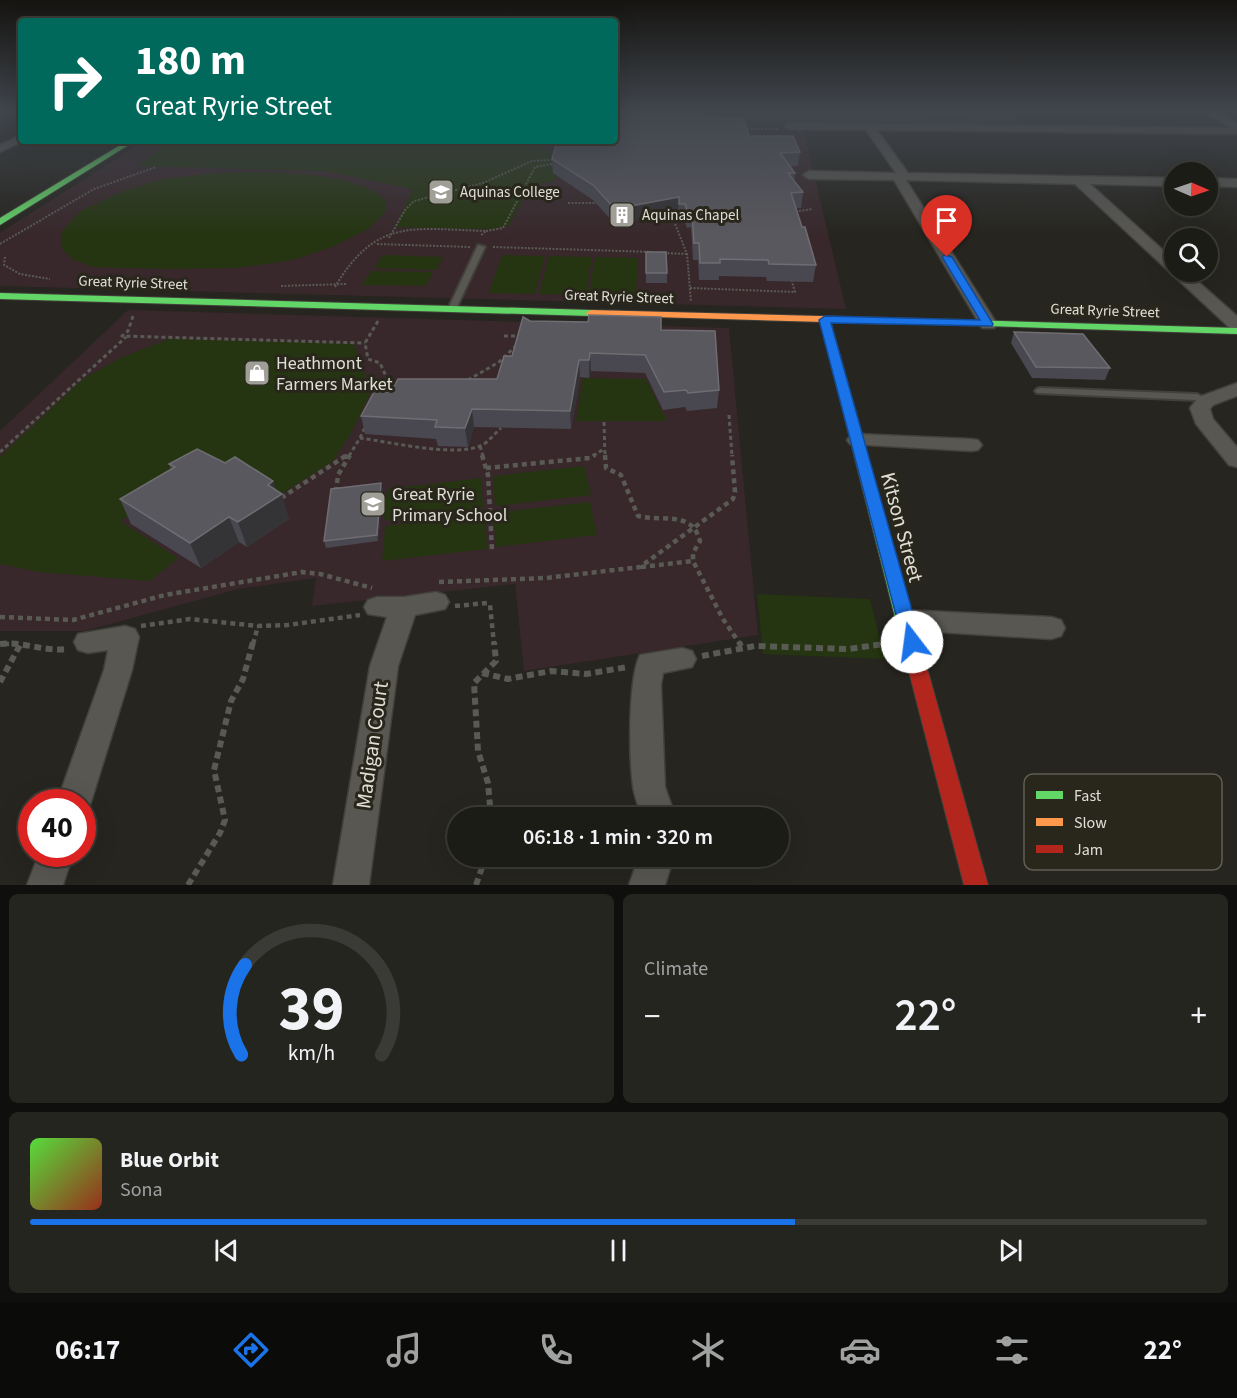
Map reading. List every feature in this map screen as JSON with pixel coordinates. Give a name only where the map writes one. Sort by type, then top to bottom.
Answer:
[{"type":"main road","points":[[0,222],[112,153]]},
{"type":"main road","name":"Great Ryrie Street","points":[[0,296],[1237,331]]},
{"type":"main road","name":"Kitson Street","points":[[825,320],[975,885]]},
{"type":"street","points":[[886,153],[988,324]]},
{"type":"street","points":[[807,175],[1164,182]]},
{"type":"street","points":[[1078,180],[1164,259]]},
{"type":"street","points":[[1218,182],[1237,183]]},
{"type":"street","points":[[1190,282],[1237,325]]},
{"type":"street","points":[[1237,389],[1206,401],[1200,408],[1203,420],[1237,460]]},
{"type":"street","points":[[857,440],[971,445]]},
{"type":"street","points":[[386,601],[432,593]]},
{"type":"street","name":"Madigan Court","points":[[351,885],[384,666],[386,601]]},
{"type":"street","points":[[906,620],[1051,628]]},
{"type":"street","points":[[78,789],[118,670],[125,637],[88,642]]},
{"type":"street","points":[[655,807],[649,787],[646,684],[650,663],[682,659]]},
{"type":"street","points":[[45,885],[51,867]]},
{"type":"street","points":[[647,885],[653,867]]},
{"type":"lane","points":[[452,309],[485,250]]},
{"type":"lane","points":[[1040,391],[1197,397],[1206,401]]},
{"type":"path","points":[[389,238],[405,210],[414,201],[483,183],[532,161],[553,160]]},
{"type":"path","points":[[334,289],[358,253],[382,235],[408,229],[486,231],[503,228],[535,167],[560,163]]},
{"type":"path","points":[[0,244],[80,196],[111,182],[156,167]]},
{"type":"path","points":[[666,202],[687,254],[691,306]]},
{"type":"path","points":[[568,203],[603,203]]},
{"type":"path","points":[[790,218],[787,213],[812,209]]},
{"type":"path","points":[[652,212],[665,216]]},
{"type":"path","points":[[640,216],[653,219],[671,216]]},
{"type":"path","points":[[477,238],[486,231]]},
{"type":"path","points":[[377,244],[471,247],[468,252]]},
{"type":"path","points":[[485,250],[499,246],[687,254]]},
{"type":"path","points":[[690,288],[795,292],[790,273]]},
{"type":"path","points":[[138,311],[131,317],[128,331],[122,336],[365,343]]},
{"type":"path","points":[[383,316],[378,319],[365,343],[368,359],[380,363],[388,382],[403,392]]},
{"type":"path","points":[[466,382],[480,371],[502,362],[524,330]]},
{"type":"path","points":[[0,452],[127,336]]},
{"type":"path","points":[[504,336],[529,336]]},
{"type":"path","points":[[383,391],[388,382]]},
{"type":"path","points":[[640,567],[729,502],[735,494],[729,415]]},
{"type":"path","points":[[336,493],[338,475],[369,419]]},
{"type":"path","points":[[604,422],[606,469],[621,475],[638,516],[680,519],[695,527],[700,538],[693,553],[693,561],[723,620],[741,646]]},
{"type":"path","points":[[360,438],[451,449],[469,449],[480,446],[501,428]]},
{"type":"path","points":[[480,446],[486,468],[492,549]]},
{"type":"path","points":[[486,468],[590,458],[605,448]]},
{"type":"path","points":[[278,500],[348,455]]},
{"type":"path","points":[[432,593],[693,561]]},
{"type":"path","points":[[0,617],[73,620],[165,595],[302,572],[316,573],[355,586],[386,601]]},
{"type":"path","points":[[432,593],[458,607],[487,603],[490,605],[496,660],[481,673],[474,683],[473,695],[478,751],[488,783],[490,807]]},
{"type":"path","points":[[125,637],[130,628],[190,619],[258,626],[330,620],[360,615],[386,601]]},
{"type":"path","points":[[188,885],[220,833],[225,819],[214,770],[231,701],[243,679],[258,626]]},
{"type":"path","points":[[0,644],[65,650],[88,642]]},
{"type":"path","points":[[682,659],[741,646],[789,646],[855,651],[885,644]]},
{"type":"path","points":[[0,682],[20,645]]},
{"type":"path","points":[[481,673],[508,679],[550,670],[586,674],[650,663]]},
{"type":"path","points":[[476,885],[482,867]]},
{"type":"shaded area","name":"Aquinas College","points":[[125,153],[809,153],[846,309],[0,286],[0,233]]},
{"type":"shaded area","name":"Great Ryrie Primary School","points":[[128,310],[729,328],[758,635],[524,671],[515,584],[312,606],[316,578],[238,589],[85,631],[0,631],[0,431]]},
{"type":"green space","points":[[154,153],[551,153],[554,171],[559,175],[552,182],[531,185],[509,225],[491,229],[396,227],[413,189],[326,171],[138,166]]},
{"type":"green space","points":[[265,172],[328,177],[359,185],[386,199],[385,212],[368,229],[334,246],[293,260],[237,268],[93,267],[72,259],[61,247],[62,231],[81,211],[123,191],[164,179],[215,173]]},
{"type":"green space","points":[[383,255],[443,257],[436,270],[374,268]]},
{"type":"green space","points":[[502,255],[545,256],[535,294],[489,293]]},
{"type":"green space","points":[[549,256],[592,257],[586,295],[539,294]]},
{"type":"green space","points":[[595,257],[638,258],[636,296],[589,295]]},
{"type":"green space","points":[[371,271],[433,273],[426,286],[362,285]]},
{"type":"green space","points":[[169,339],[354,344],[367,379],[369,396],[351,433],[333,461],[277,497],[216,464],[120,521],[178,558],[150,581],[40,572],[0,564],[0,457],[83,379],[120,358]]},
{"type":"green space","points":[[583,378],[646,379],[667,421],[576,421]]},
{"type":"green space","points":[[584,466],[591,495],[495,506],[493,476]]},
{"type":"green space","points":[[481,478],[483,508],[384,520],[387,489]]},
{"type":"green space","points":[[590,502],[597,535],[496,547],[493,513]]},
{"type":"green space","points":[[485,515],[487,549],[382,561],[385,526]]},
{"type":"green space","points":[[757,594],[870,599],[885,659],[763,654]]},
{"type":"building","points":[[554,153],[780,153],[795,173],[788,173],[803,192],[791,193],[802,227],[805,227],[816,265],[769,264],[768,260],[720,259],[720,263],[700,263],[699,243],[694,243],[692,212],[688,212],[685,204],[679,204],[679,197],[615,209],[593,185],[552,159]]},
{"type":"building","points":[[646,252],[666,252],[667,273],[646,273]]},
{"type":"building","points":[[589,315],[661,317],[661,330],[715,331],[719,390],[688,393],[686,390],[664,392],[645,355],[590,353],[589,360],[579,360],[570,411],[472,409],[465,428],[435,427],[437,420],[361,416],[374,392],[391,392],[398,379],[497,379],[504,356],[512,356],[523,317],[530,321],[588,322]]},
{"type":"building","points":[[1014,332],[1083,334],[1110,368],[1036,367]]},
{"type":"building","points":[[197,449],[225,463],[235,457],[273,481],[268,485],[282,494],[238,522],[229,517],[190,543],[120,499],[175,467],[169,464]]},
{"type":"building","points":[[381,483],[377,535],[324,541],[331,489]]},
{"type":"traffic: fast","points":[[0,222],[112,153]]},
{"type":"traffic: fast","points":[[0,296],[591,313]]},
{"type":"traffic: fast","points":[[825,320],[907,629]]},
{"type":"traffic: fast","points":[[894,321],[1237,331]]},
{"type":"traffic: slow","points":[[591,313],[894,321]]},
{"type":"traffic: jam","points":[[907,629],[976,885]]},
{"type":"place","name":"Aquinas College","points":[[441,192]]},
{"type":"place","name":"Aquinas Chapel","points":[[622,215]]},
{"type":"place","name":"Heathmont Farmers Market","points":[[257,373]]},
{"type":"place","name":"Great Ryrie Primary School","points":[[373,504]]},
{"type":"route","points":[[912,642],[825,320],[988,324],[947,257]]}]
